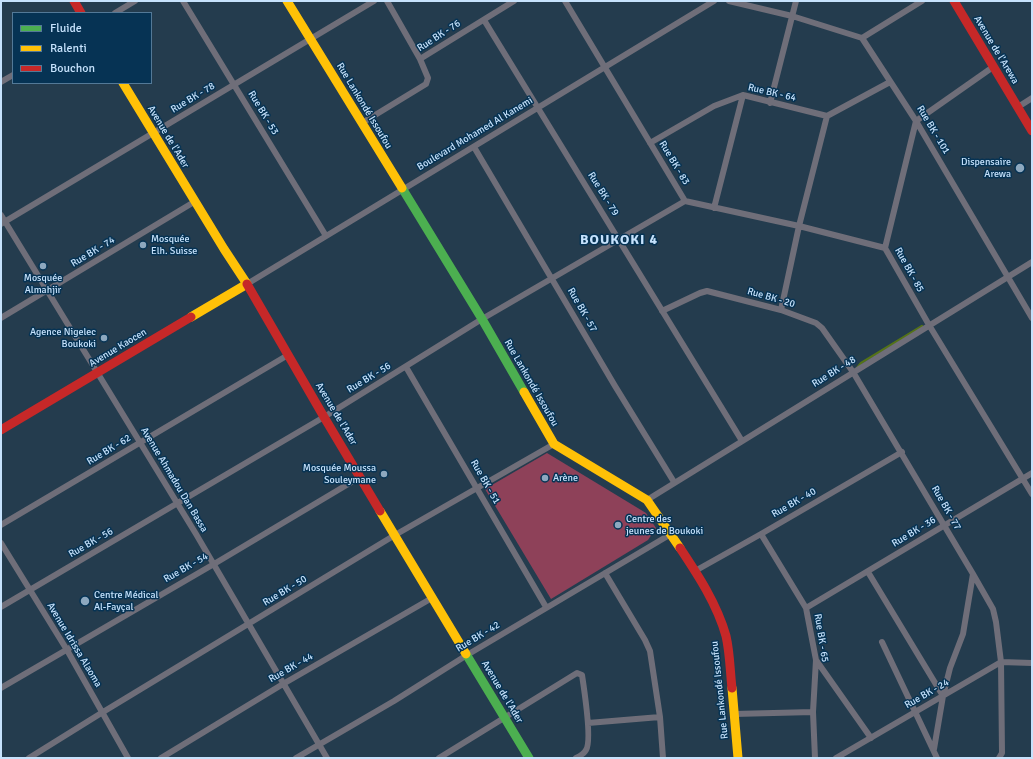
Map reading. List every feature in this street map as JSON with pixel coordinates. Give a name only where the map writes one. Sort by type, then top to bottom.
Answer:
[{"type":"street","points":[[74,1],[80,12]]},
{"type":"street","points":[[117,12],[134,1]]},
{"type":"street","name":"Rue BK - 53","points":[[183,1],[326,236]]},
{"type":"street","name":"Rue Lankondé Issoufou","points":[[288,1],[482,319],[554,444],[646,500],[671,534],[695,571],[719,616],[726,636],[738,758]]},
{"type":"street","name":"Rue BK - 78","points":[[3,222],[374,1]]},
{"type":"street","points":[[387,1],[420,58]]},
{"type":"street","name":"Rue BK - 76","points":[[362,123],[426,84],[428,78],[420,58],[514,1]]},
{"type":"street","name":"Rue BK - 83","points":[[565,1],[685,201],[800,226],[885,248]]},
{"type":"street","name":"Boulevard Mohamed Al Kanemi","points":[[247,284],[474,147],[604,66],[714,1]]},
{"type":"street","points":[[729,1],[792,16],[862,38],[922,1]]},
{"type":"street","points":[[770,103],[796,1]]},
{"type":"street","name":"Avenue de l'Arewa","points":[[954,1],[1032,131]]},
{"type":"street","name":"Rue BK - 79","points":[[484,20],[742,441]]},
{"type":"street","name":"Rue BK - 101","points":[[862,38],[916,121],[1032,318]]},
{"type":"street","points":[[916,121],[993,67]]},
{"type":"street","points":[[1,82],[12,76]]},
{"type":"street","points":[[781,310],[800,226],[828,116],[890,82]]},
{"type":"street","name":"Avenue de l'Ader","points":[[124,84],[194,202],[247,284],[324,417],[529,758]]},
{"type":"street","points":[[714,208],[743,95]]},
{"type":"street","name":"Rue BK - 64","points":[[650,142],[714,106],[743,95],[770,103],[828,116]]},
{"type":"street","points":[[1018,107],[1032,98]]},
{"type":"street","name":"Rue BK - 85","points":[[916,121],[885,248],[928,325],[1032,494]]},
{"type":"street","name":"Rue BK - 57","points":[[474,147],[615,386],[674,482]]},
{"type":"street","name":"Rue BK - 56","points":[[1,607],[324,417],[482,319],[685,201]]},
{"type":"street","name":"Rue BK - 74","points":[[1,318],[194,202]]},
{"type":"street","name":"Avenue Ahmadou Dan Bassa","points":[[1,215],[3,222],[48,291],[214,564],[283,684],[328,758]]},
{"type":"street","name":"Rue BK - 48","points":[[646,500],[1007,276],[1032,262]]},
{"type":"street","name":"Avenue Kaocen","points":[[1,430],[247,284]]},
{"type":"street","name":"Rue BK - 20","points":[[662,311],[707,291],[781,310],[816,323],[822,328],[853,372]]},
{"type":"street","name":"Rue BK - 62","points":[[1,525],[288,355]]},
{"type":"street","name":"Rue BK - 51","points":[[406,367],[546,607]]},
{"type":"street","name":"Rue BK - 77","points":[[853,372],[902,452],[993,609],[1001,662]]},
{"type":"street","name":"Rue BK - 50","points":[[29,758],[395,536],[554,444]]},
{"type":"street","name":"Rue BK - 40","points":[[695,571],[902,452]]},
{"type":"street","name":"Rue BK - 36","points":[[806,608],[1032,473]]},
{"type":"street","name":"Rue BK - 54","points":[[1,688],[360,477]]},
{"type":"street","name":"Rue BK - 42","points":[[296,758],[394,701],[546,607],[671,534]]},
{"type":"street","name":"Rue BK - 65","points":[[761,534],[806,608],[816,660],[813,712],[815,758]]},
{"type":"street","name":"Avenue Idrissa Alaoma","points":[[1,543],[67,650],[128,758]]},
{"type":"street","points":[[868,572],[943,696]]},
{"type":"street","points":[[605,573],[648,645],[660,717],[664,758]]},
{"type":"street","points":[[934,748],[943,696],[950,668],[963,634],[973,574]]},
{"type":"street","name":"Rue BK - 44","points":[[161,758],[283,684],[432,598]]},
{"type":"street","points":[[882,642],[915,712],[934,748],[937,758]]},
{"type":"street","points":[[816,660],[871,738]]},
{"type":"street","points":[[1000,758],[1002,753],[1001,662],[1032,663]]},
{"type":"street","name":"Rue BK - 24","points":[[836,758],[1001,662]]},
{"type":"street","points":[[439,758],[578,673],[582,675],[588,723],[588,748],[583,754],[576,758]]},
{"type":"street","points":[[734,714],[813,712]]},
{"type":"street","points":[[588,723],[660,717]]},
{"type":"shaded area","points":[[547,453],[646,513],[656,528],[648,540],[551,599],[485,489]]},
{"type":"waterway","points":[[857,368],[861,363],[922,326]]},
{"type":"traffic: fast","points":[[402,188],[482,319],[524,392]]},
{"type":"traffic: fast","points":[[466,654],[529,758]]},
{"type":"traffic: slow","points":[[287,1],[402,188]]},
{"type":"traffic: slow","points":[[124,84],[247,284]]},
{"type":"traffic: slow","points":[[191,317],[247,284]]},
{"type":"traffic: slow","points":[[524,392],[554,444],[647,500],[680,548]]},
{"type":"traffic: slow","points":[[380,511],[466,654]]},
{"type":"traffic: slow","points":[[732,688],[738,758]]},
{"type":"traffic: jam","points":[[74,1],[80,12]]},
{"type":"traffic: jam","points":[[954,1],[1032,131]]},
{"type":"traffic: jam","points":[[247,284],[380,511]]},
{"type":"traffic: jam","points":[[1,430],[191,317]]},
{"type":"traffic: jam","points":[[680,548],[694,569],[718,613],[726,636],[732,688]]},
{"type":"place","name":"Dispensaire Arewa","points":[[1020,168]]},
{"type":"place","name":"Mosquée Elh. Suisse","points":[[143,245]]},
{"type":"place","name":"Mosquée Almahjir","points":[[43,266]]},
{"type":"place","name":"Agence Nigelec Boukoki","points":[[104,338]]},
{"type":"place","name":"Mosquée Moussa Souleymane","points":[[384,474]]},
{"type":"place","name":"Arène","points":[[545,478]]},
{"type":"place","name":"Centre des jeunes de Boukoki","points":[[618,525]]},
{"type":"place","name":"Centre Médical Al-Fayçal","points":[[85,601]]},
{"type":"district","name":"BOUKOKI 4","points":[[619,240]]}]
